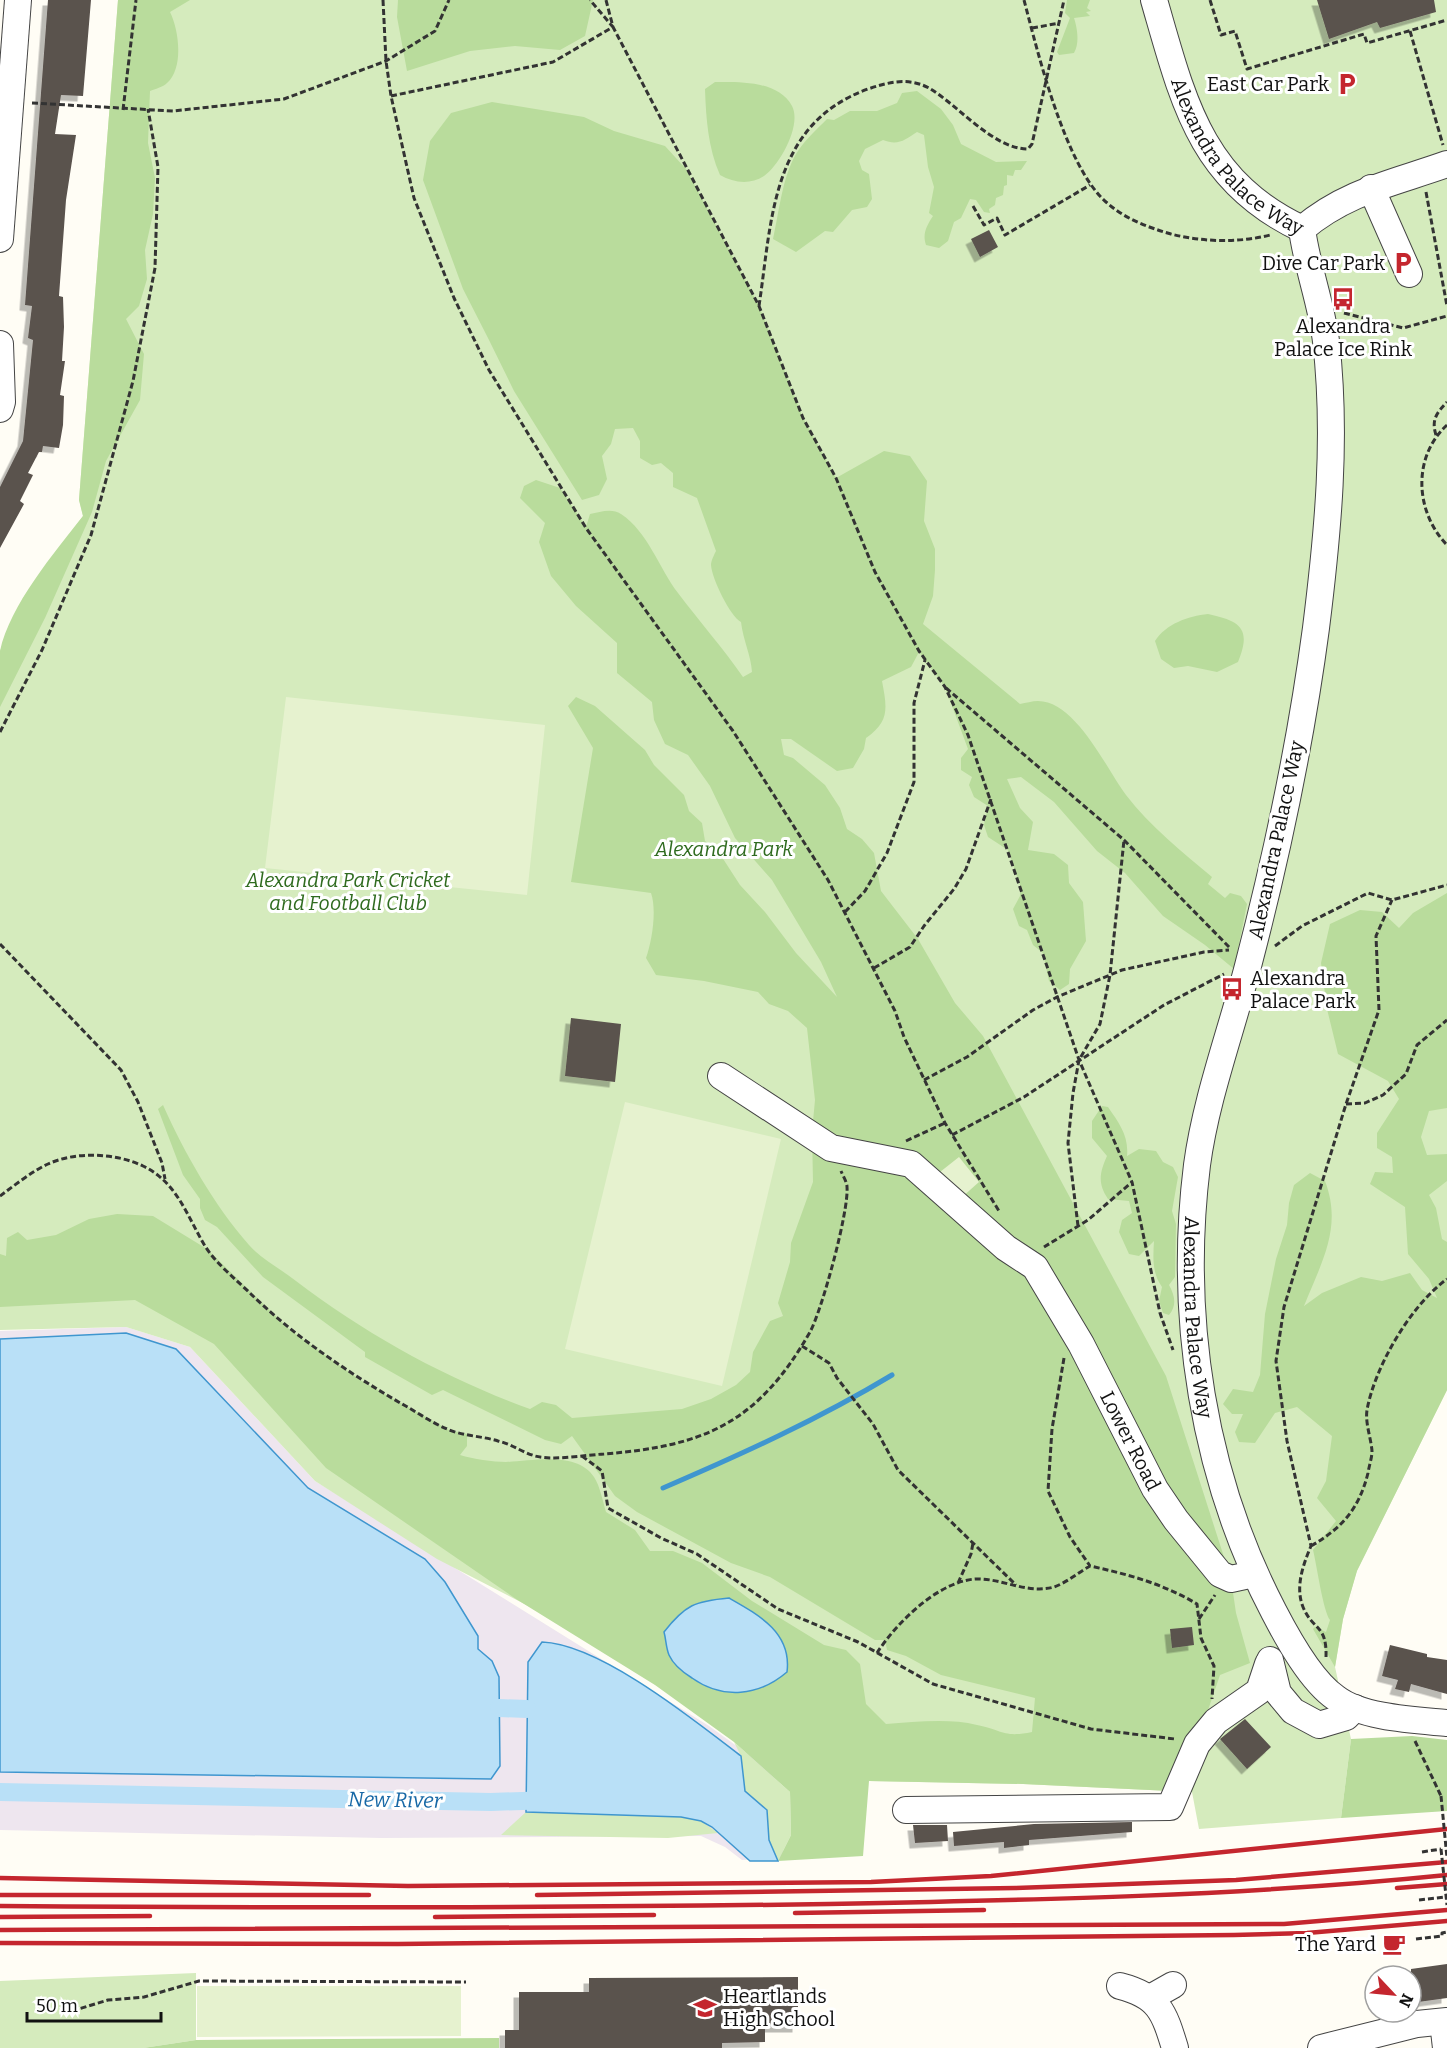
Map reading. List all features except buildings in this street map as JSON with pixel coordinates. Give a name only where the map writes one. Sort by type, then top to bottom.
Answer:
[{"type":"street","points":[[0,239],[18,0]]},
{"type":"street","name":"Alexandra Palace Way","points":[[1154,0],[1187,105],[1203,140],[1221,167],[1255,202],[1302,229],[1306,254],[1321,303],[1331,399],[1329,520],[1299,733],[1238,962],[1215,1086],[1197,1164],[1192,1266],[1199,1381],[1218,1474],[1254,1574],[1287,1637],[1324,1689],[1338,1701],[1409,1727],[1447,1723]]},
{"type":"street","points":[[1302,229],[1337,203],[1371,188],[1441,165]]},
{"type":"street","points":[[1371,188],[1409,274]]},
{"type":"street","points":[[0,344],[2,402],[0,409]]},
{"type":"street","points":[[722,1076],[831,1148],[911,1164],[1006,1248],[1037,1259]]},
{"type":"street","name":"Lower Road","points":[[1037,1259],[1155,1489],[1176,1520],[1220,1574],[1231,1579],[1254,1574]]},
{"type":"street","points":[[906,1810],[1170,1807],[1197,1744],[1216,1721],[1259,1691],[1272,1652],[1287,1637]]},
{"type":"street","points":[[1268,1664],[1278,1693],[1293,1711],[1319,1725],[1346,1717],[1355,1708]]},
{"type":"street","points":[[1150,1998],[1173,1985]]},
{"type":"street","points":[[1120,1986],[1150,1998],[1164,2016],[1175,2048]]},
{"type":"street","points":[[1321,2048],[1417,2024],[1445,2021],[1446,2048]]},
{"type":"path","points":[[123,110],[136,0]]},
{"type":"path","points":[[383,0],[386,61],[391,96],[414,198],[454,298],[489,370],[586,528],[733,731],[828,880],[873,968],[945,1123],[1005,1221]]},
{"type":"path","points":[[10,102],[173,111],[284,99],[386,61],[435,31],[448,0]]},
{"type":"path","points":[[590,0],[613,27],[759,306],[803,418],[836,478],[875,572],[925,660],[945,687],[968,735],[1079,1060],[1132,1182],[1160,1313],[1175,1356]]},
{"type":"path","points":[[606,0],[613,27]]},
{"type":"path","points":[[1024,0],[1048,82],[1071,146],[1091,185],[1104,201],[1125,217],[1147,227],[1184,237],[1222,241],[1270,236]]},
{"type":"path","points":[[759,306],[781,182],[794,148],[816,120],[840,102],[863,91],[903,80],[918,83],[931,90],[995,136],[1019,149],[1028,149],[1032,144],[1048,82],[1064,0]]},
{"type":"path","points":[[1210,0],[1221,35],[1235,31],[1247,69],[1364,34],[1368,43],[1447,20]]},
{"type":"path","points":[[1031,28],[1060,23]]},
{"type":"path","points":[[391,96],[553,62],[613,27]]},
{"type":"path","points":[[1410,31],[1441,165],[1447,306]]},
{"type":"path","points":[[0,732],[42,650],[91,535],[133,381],[155,268],[158,167],[148,109]]},
{"type":"path","points":[[973,206],[984,225],[997,219],[1005,235],[1091,185]]},
{"type":"path","points":[[1345,314],[1403,328],[1447,316]]},
{"type":"path","points":[[1436,435],[1433,426],[1434,416],[1447,402]]},
{"type":"path","points":[[1447,425],[1436,435],[1422,464],[1426,514],[1447,545]]},
{"type":"path","points":[[845,912],[865,891],[887,853],[914,782],[914,703],[925,660]]},
{"type":"path","points":[[945,687],[1124,840],[1238,962]]},
{"type":"path","points":[[873,968],[910,946],[954,889],[973,852],[991,797]]},
{"type":"path","points":[[1078,1226],[1068,1143],[1079,1060],[1100,1024],[1110,975],[1124,840]]},
{"type":"path","points":[[952,1135],[1024,1096],[1164,1005],[1302,926],[1368,893],[1392,900],[1447,885]]},
{"type":"path","points":[[1311,1546],[1287,1441],[1276,1361],[1284,1307],[1346,1104],[1379,1010],[1376,936],[1392,900]]},
{"type":"path","points":[[0,944],[121,1070],[138,1102],[162,1163],[165,1179]]},
{"type":"path","points":[[924,1080],[967,1057],[1033,1010],[1057,997],[1122,970],[1204,952],[1238,962]]},
{"type":"path","points":[[1346,1104],[1365,1103],[1383,1095],[1406,1074],[1417,1045],[1447,1020]]},
{"type":"path","points":[[907,1140],[945,1123]]},
{"type":"path","points":[[0,1196],[49,1163],[72,1157],[99,1155],[124,1158],[145,1166],[165,1179],[183,1204],[207,1249],[290,1330],[360,1380],[449,1430],[499,1441],[538,1457],[582,1455],[653,1450],[697,1439],[734,1421],[769,1392],[802,1346],[814,1324],[823,1296],[842,1220],[847,1187],[831,1148]]},
{"type":"path","points":[[1037,1259],[1132,1182]]},
{"type":"path","points":[[1324,1689],[1326,1638],[1304,1608],[1300,1595],[1304,1562],[1311,1546],[1331,1534],[1362,1499],[1372,1454],[1366,1413],[1375,1380],[1404,1326],[1433,1289],[1447,1280]]},
{"type":"path","points":[[1076,1334],[1065,1348],[1052,1429],[1048,1491],[1070,1537],[1090,1566]]},
{"type":"path","points":[[802,1346],[829,1362],[873,1424],[898,1470],[1018,1586]]},
{"type":"path","points":[[582,1455],[602,1471],[608,1508],[661,1538],[697,1554],[778,1610],[858,1642],[933,1684],[982,1700],[1091,1729],[1171,1740],[1179,1738]]},
{"type":"path","points":[[958,1583],[971,1554],[973,1542]]},
{"type":"path","points":[[877,1653],[897,1626],[932,1596],[958,1583],[981,1579],[1018,1586],[1054,1587],[1090,1566],[1126,1574],[1174,1590],[1197,1604],[1201,1638],[1214,1666],[1212,1710]]},
{"type":"path","points":[[1199,1620],[1218,1591]]},
{"type":"path","points":[[1409,1727],[1441,1797],[1447,1858]]},
{"type":"path","points":[[1422,1852],[1441,1849],[1447,1905]]},
{"type":"path","points":[[1419,1900],[1446,1897]]},
{"type":"path","points":[[1416,1939],[1442,1936],[1442,1933],[1447,1932]]},
{"type":"path","points":[[72,2012],[108,2000],[144,1997],[199,1981],[466,1982]]},
{"type":"shaded area","points":[[126,1327],[190,1347],[315,1481],[709,1726],[774,1773],[784,1858],[742,1860],[725,1847],[701,1836],[381,1838],[0,1830],[0,1331]]},
{"type":"green space","name":"Alexandra Park","points":[[118,0],[1447,0],[1447,1390],[1357,1570],[1343,1619],[1335,1667],[1351,1739],[1341,1818],[1199,1829],[1192,1792],[1023,1784],[868,1781],[437,1559],[315,1481],[190,1347],[126,1327],[0,1330],[0,651],[23,598],[83,516],[79,500]]},
{"type":"green space","points":[[118,0],[190,0],[170,12],[177,38],[176,68],[165,84],[150,91],[148,143],[155,178],[153,214],[145,250],[147,279],[139,306],[126,319],[144,354],[140,400],[106,461],[92,512],[45,618],[0,707],[0,651],[5,634],[34,580],[83,516],[79,500]]},
{"type":"green space","points":[[398,0],[593,0],[585,36],[560,50],[515,46],[470,51],[407,71],[397,17]]},
{"type":"green space","points":[[1067,0],[1090,0],[1087,8],[1091,11],[1086,12],[1090,16],[1074,18],[1077,40],[1074,53],[1059,55],[1057,52],[1070,18],[1065,13]]},
{"type":"green space","points":[[715,82],[757,84],[768,87],[786,98],[792,106],[794,123],[788,144],[777,163],[759,179],[742,182],[720,175],[710,144],[705,100],[705,89]]},
{"type":"green space","points":[[917,91],[941,109],[953,125],[961,144],[996,162],[1027,161],[1021,170],[1015,170],[1013,176],[1007,175],[1007,185],[1004,186],[1003,195],[996,198],[995,205],[989,209],[990,213],[984,212],[976,200],[970,199],[961,218],[954,222],[948,241],[939,248],[926,245],[925,233],[933,216],[929,213],[934,187],[928,167],[924,135],[917,132],[901,141],[883,140],[865,149],[859,161],[862,170],[869,174],[872,199],[867,207],[852,210],[833,232],[825,231],[796,252],[773,239],[791,163],[814,131],[827,119],[834,120],[850,111],[877,111],[897,103],[902,93]]},
{"type":"green space","points":[[492,102],[584,117],[614,131],[665,146],[686,169],[759,306],[803,418],[836,478],[884,451],[910,456],[927,481],[924,521],[935,549],[935,570],[933,596],[923,624],[1020,704],[1038,701],[1052,704],[1065,712],[1078,724],[1135,806],[1167,838],[1212,877],[1208,884],[1225,898],[1230,893],[1241,896],[1247,904],[1234,969],[1205,945],[1163,916],[1125,873],[1097,851],[1054,802],[1021,777],[1007,779],[1020,808],[1033,822],[1028,850],[1054,854],[1068,865],[1069,883],[1083,902],[1086,941],[1070,969],[1069,984],[1060,990],[1049,981],[1043,953],[1033,945],[1027,930],[1019,926],[1013,909],[1020,896],[1020,885],[1008,850],[988,837],[984,825],[988,806],[974,797],[969,785],[972,777],[961,770],[961,758],[968,749],[945,687],[919,652],[911,667],[882,681],[885,699],[883,720],[866,738],[864,749],[853,768],[837,771],[791,739],[781,739],[784,755],[793,758],[825,785],[840,808],[847,829],[862,839],[874,853],[881,891],[918,939],[955,1003],[983,1036],[1166,1376],[1231,1579],[1236,1613],[1250,1663],[1220,1675],[1206,1716],[1201,1769],[1192,1792],[1023,1784],[869,1781],[863,1856],[778,1861],[791,1835],[790,1792],[734,1742],[655,1685],[516,1599],[326,1468],[214,1344],[135,1300],[0,1307],[0,1254],[6,1256],[7,1238],[18,1232],[27,1240],[56,1235],[89,1219],[117,1214],[153,1216],[207,1249],[290,1330],[360,1380],[449,1430],[467,1434],[467,1446],[460,1455],[501,1462],[553,1459],[577,1464],[586,1469],[594,1477],[600,1489],[606,1512],[635,1530],[650,1551],[673,1551],[702,1563],[752,1601],[824,1645],[846,1650],[860,1664],[866,1704],[886,1724],[955,1722],[977,1725],[1009,1734],[1032,1732],[1035,1698],[941,1675],[906,1656],[887,1650],[885,1640],[875,1640],[770,1577],[731,1563],[637,1512],[615,1496],[572,1436],[561,1444],[545,1440],[443,1390],[432,1395],[365,1357],[365,1352],[263,1277],[217,1227],[205,1220],[200,1208],[200,1199],[183,1175],[158,1109],[163,1105],[212,1196],[236,1230],[259,1255],[323,1301],[408,1354],[468,1384],[530,1409],[542,1402],[556,1405],[572,1418],[682,1409],[711,1399],[736,1385],[750,1372],[753,1352],[770,1321],[783,1316],[778,1303],[790,1262],[791,1243],[813,1182],[812,1132],[815,1100],[807,1028],[788,1011],[769,1004],[758,992],[704,981],[656,975],[646,958],[653,925],[654,908],[651,893],[571,882],[593,748],[568,706],[576,697],[595,706],[645,750],[654,765],[684,795],[689,811],[702,823],[705,841],[718,851],[740,885],[765,912],[796,953],[837,997],[821,962],[772,880],[735,838],[710,786],[688,755],[665,744],[654,720],[652,702],[617,673],[617,643],[576,606],[551,576],[539,542],[545,523],[520,498],[524,486],[536,480],[560,488],[586,527],[590,514],[610,511],[621,514],[639,530],[678,593],[743,677],[752,672],[741,622],[727,605],[715,579],[711,565],[716,551],[697,498],[673,487],[673,473],[661,463],[652,465],[640,458],[640,441],[633,428],[615,429],[611,444],[602,456],[607,479],[599,495],[582,500],[514,391],[463,289],[423,180],[430,141],[451,113]]},
{"type":"green space","points":[[1208,614],[1235,623],[1240,628],[1244,641],[1238,662],[1217,672],[1188,666],[1174,668],[1161,659],[1155,641],[1165,630],[1178,622]]},
{"type":"green space","points":[[286,697],[545,725],[527,895],[265,868]]},
{"type":"green space","points":[[1447,893],[1447,1108],[1429,1111],[1421,1137],[1427,1155],[1447,1154],[1447,1181],[1429,1195],[1436,1208],[1442,1239],[1447,1242],[1447,1390],[1357,1571],[1343,1619],[1335,1667],[1313,1629],[1315,1627],[1326,1632],[1330,1620],[1313,1550],[1336,1521],[1317,1498],[1326,1481],[1332,1436],[1297,1407],[1275,1413],[1255,1443],[1239,1442],[1235,1432],[1243,1414],[1232,1414],[1223,1404],[1233,1389],[1253,1392],[1260,1375],[1265,1314],[1276,1259],[1287,1225],[1289,1203],[1294,1185],[1310,1173],[1325,1181],[1332,1214],[1328,1245],[1304,1306],[1322,1293],[1361,1277],[1382,1281],[1410,1273],[1422,1290],[1437,1298],[1429,1279],[1408,1254],[1405,1207],[1370,1184],[1375,1172],[1393,1173],[1392,1157],[1377,1148],[1377,1133],[1399,1099],[1388,1081],[1338,1054],[1327,1009],[1321,963],[1330,924],[1360,910],[1382,912],[1399,928],[1413,913]]},
{"type":"green space","points":[[625,1102],[781,1139],[722,1386],[565,1349]]},
{"type":"green space","points":[[1102,1106],[1108,1107],[1122,1130],[1127,1156],[1139,1149],[1156,1151],[1163,1162],[1173,1167],[1178,1177],[1172,1211],[1176,1224],[1175,1277],[1169,1285],[1174,1304],[1169,1315],[1163,1313],[1159,1301],[1162,1287],[1155,1271],[1154,1241],[1139,1256],[1129,1254],[1119,1232],[1122,1220],[1132,1213],[1129,1201],[1108,1199],[1102,1188],[1101,1172],[1107,1156],[1092,1138],[1092,1121]]},
{"type":"green space","points":[[959,1157],[979,1182],[961,1198],[940,1172]]},
{"type":"green space","points":[[1412,1736],[1447,1740],[1447,1811],[1341,1818],[1351,1739]]},
{"type":"green space","points":[[734,1742],[790,1792],[791,1835],[778,1861],[769,1840],[767,1810],[745,1791],[741,1756]]},
{"type":"green space","points":[[526,1812],[681,1817],[701,1821],[718,1833],[668,1838],[501,1835]]},
{"type":"green space","points":[[196,1973],[196,2040],[143,2048],[0,2048],[0,1981]]},
{"type":"green space","points":[[197,1986],[461,1986],[461,2036],[197,2037]]},
{"type":"green space","points":[[499,2038],[499,2048],[143,2048],[196,2040]]},
{"type":"water","points":[[126,1333],[176,1349],[308,1488],[425,1559],[445,1582],[478,1636],[478,1649],[492,1661],[499,1677],[500,1766],[491,1779],[0,1772],[0,1339]]},
{"type":"water","points":[[729,1598],[762,1619],[779,1636],[784,1646],[787,1672],[765,1686],[753,1690],[728,1692],[704,1685],[679,1668],[667,1649],[664,1632],[685,1610],[699,1603]]},
{"type":"water","points":[[542,1642],[565,1646],[618,1669],[673,1705],[741,1756],[745,1791],[767,1810],[769,1840],[778,1861],[750,1861],[712,1827],[701,1821],[681,1817],[526,1812],[528,1662]]},
{"type":"waterway","points":[[663,1488],[780,1435],[892,1375]]},
{"type":"waterway","points":[[499,1708],[527,1709]]},
{"type":"waterway","name":"New River","points":[[0,1792],[491,1802],[551,1800]]},
{"type":"railway","points":[[0,1878],[408,1886],[871,1882],[991,1876],[1447,1829]]},
{"type":"railway","points":[[537,1895],[1016,1888],[1236,1880],[1447,1862]]},
{"type":"railway","points":[[0,1906],[518,1907],[1061,1899],[1293,1888],[1447,1875]]},
{"type":"railway","points":[[1397,1888],[1447,1884]]},
{"type":"railway","points":[[0,1895],[369,1895]]},
{"type":"railway","points":[[795,1913],[984,1910]]},
{"type":"railway","points":[[0,1930],[1284,1924],[1447,1910]]},
{"type":"railway","points":[[435,1917],[654,1915]]},
{"type":"railway","points":[[0,1917],[150,1916]]},
{"type":"railway","points":[[0,1943],[398,1944],[1234,1935],[1307,1933],[1447,1921]]},
{"type":"place","name":"East Car Park","points":[[1347,84]]},
{"type":"place","name":"Dive Car Park","points":[[1403,263]]},
{"type":"place","name":"Alexandra Palace Ice Rink","points":[[1343,299]]},
{"type":"place","name":"Alexandra Palace Park","points":[[1232,989]]},
{"type":"place","name":"The Yard","points":[[1394,1944]]},
{"type":"place","name":"Heartlands High School","points":[[705,2008]]},
{"type":"park label","name":"Alexandra Park Cricket and Football Club","points":[[348,892]]}]
